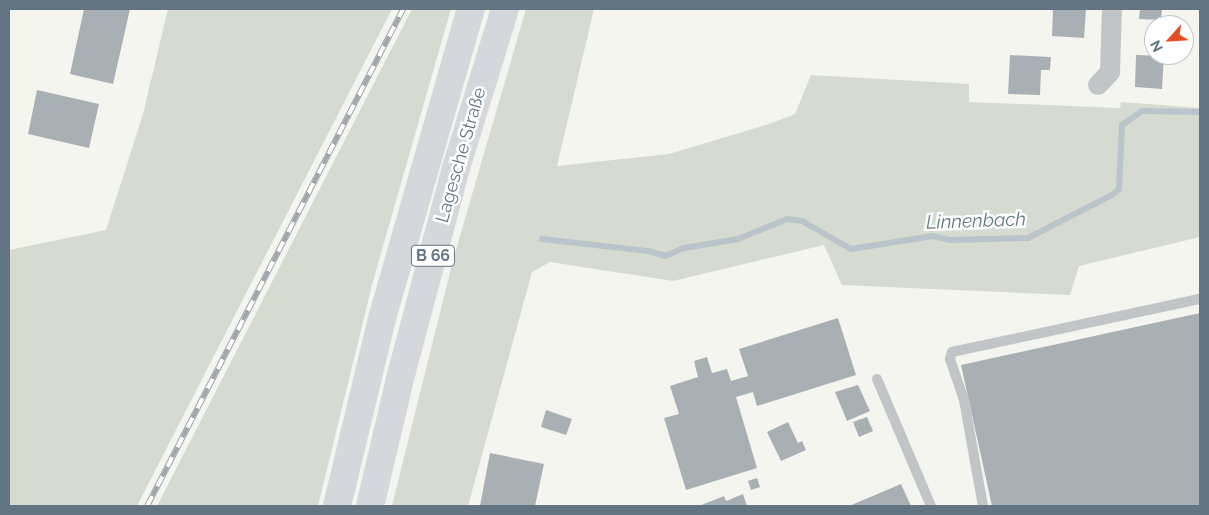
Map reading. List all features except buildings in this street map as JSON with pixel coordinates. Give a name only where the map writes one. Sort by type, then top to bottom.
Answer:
[{"type":"highway","name":"Lagesche Straße","points":[[337,506],[383,315],[471,9]]},
{"type":"highway","name":"Lagesche Straße","points":[[370,506],[402,371],[457,165],[505,9]]},
{"type":"street","points":[[1098,85],[1110,72],[1112,9]]},
{"type":"lane","points":[[983,506],[964,400],[950,359],[952,352],[1200,299]]},
{"type":"lane","points":[[877,379],[932,506]]},
{"type":"shaded area","points":[[168,9],[392,9],[137,506],[9,506],[9,250],[106,230],[143,114]]},
{"type":"shaded area","points":[[412,9],[451,9],[372,285],[318,506],[157,506]]},
{"type":"shaded area","points":[[526,9],[594,9],[557,166],[669,154],[769,124],[795,114],[811,75],[969,84],[969,102],[1120,108],[1121,102],[1200,108],[1200,237],[1079,266],[1070,295],[842,285],[824,245],[673,281],[550,262],[532,272],[468,506],[392,506],[453,260]]},
{"type":"waterway","name":"Linnenbach","points":[[542,239],[648,251],[665,256],[684,248],[738,239],[787,219],[802,221],[851,249],[933,236],[950,240],[1028,238],[1112,195],[1119,189],[1122,125],[1142,111],[1200,112]]},
{"type":"railway","points":[[147,506],[403,9]]}]
